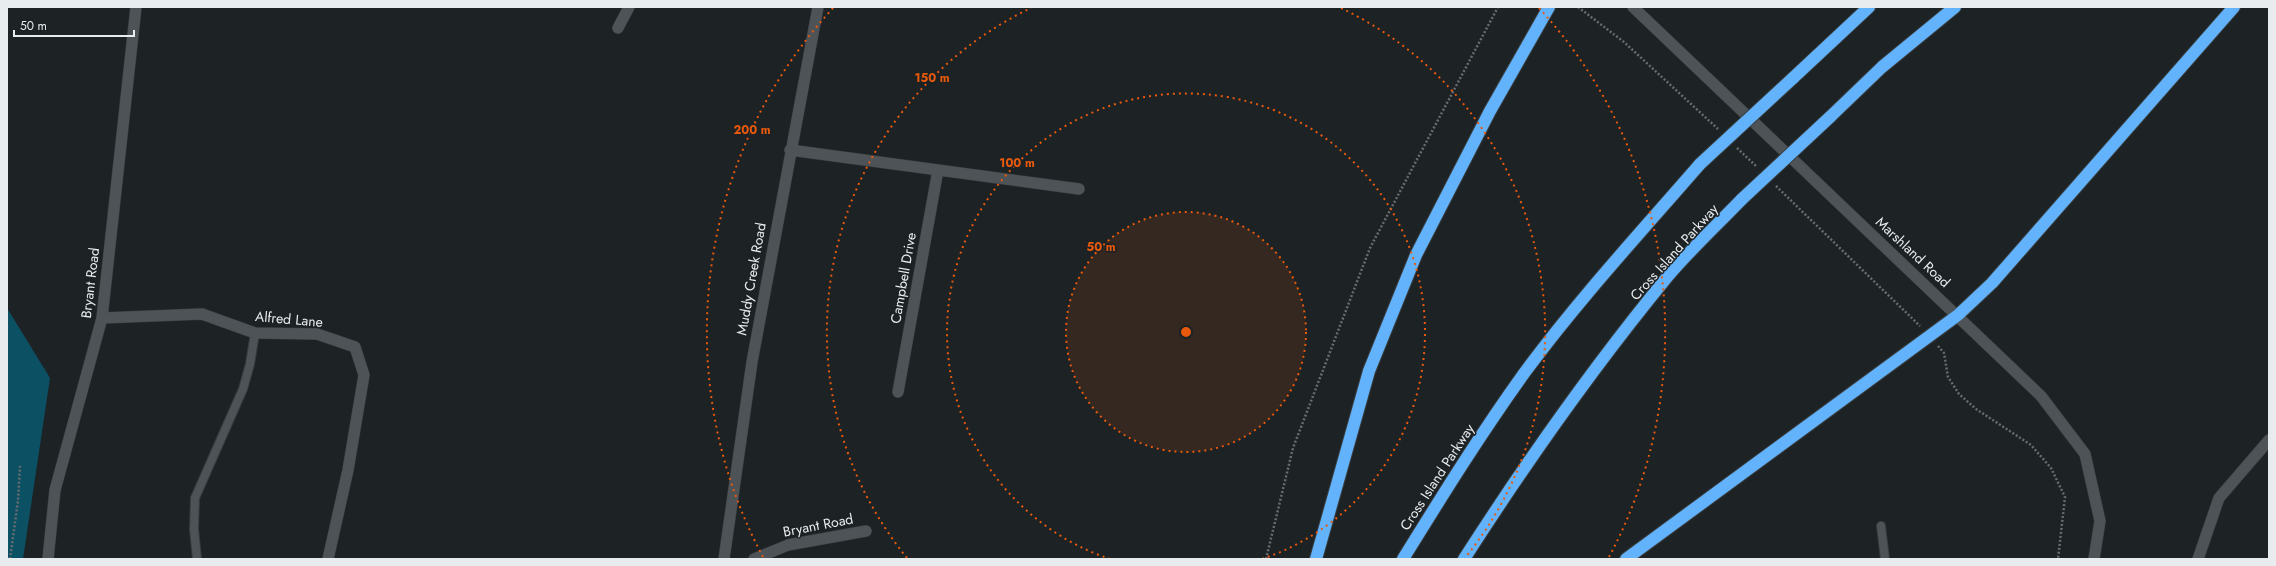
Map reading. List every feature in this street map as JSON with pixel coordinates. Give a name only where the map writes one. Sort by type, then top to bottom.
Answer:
[{"type":"highway","points":[[1316,559],[1369,371],[1416,255],[1490,111],[1549,7]]},
{"type":"highway","name":"Cross Island Parkway","points":[[1403,559],[1465,458],[1526,371],[1594,286],[1700,164],[1869,7]]},
{"type":"highway","name":"Cross Island Parkway","points":[[1464,559],[1520,470],[1585,382],[1669,275],[1742,199],[1882,67],[1955,7]]},
{"type":"highway","points":[[1626,559],[1958,315],[1992,283],[2234,7]]},
{"type":"street","name":"Bryant Road","points":[[48,559],[55,490],[102,318],[136,7]]},
{"type":"street","points":[[618,28],[629,7]]},
{"type":"street","name":"Muddy Creek Road","points":[[724,559],[752,362],[790,150],[818,7]]},
{"type":"street","name":"Marshland Road","points":[[1633,7],[1958,315],[2041,396],[2085,454],[2100,521],[2094,559]]},
{"type":"street","points":[[790,150],[1078,189]]},
{"type":"street","name":"Campbell Drive","points":[[898,392],[938,170]]},
{"type":"street","name":"Alfred Lane","points":[[102,318],[202,314],[255,333],[317,334],[355,347],[364,375],[348,470],[328,559]]},
{"type":"street","points":[[2198,559],[2219,498],[2269,440]]},
{"type":"street","name":"Bryant Road","points":[[754,559],[788,545],[866,531]]},
{"type":"lane","points":[[197,559],[194,529],[195,498],[242,389],[250,364],[255,333]]},
{"type":"lane","points":[[1881,526],[1885,559]]},
{"type":"path","points":[[1266,559],[1293,448],[1370,248],[1498,7]]},
{"type":"path","points":[[1578,7],[1624,42],[1719,130]]},
{"type":"path","points":[[1736,147],[1758,168]]},
{"type":"path","points":[[1775,185],[1929,336],[1944,353],[1948,377],[1959,394],[1976,409],[2031,445],[2051,468],[2066,497],[2058,559]]},
{"type":"path","points":[[10,559],[18,501],[20,466]]},
{"type":"shaded area","points":[[7,308],[50,378],[23,559],[7,559]]}]
